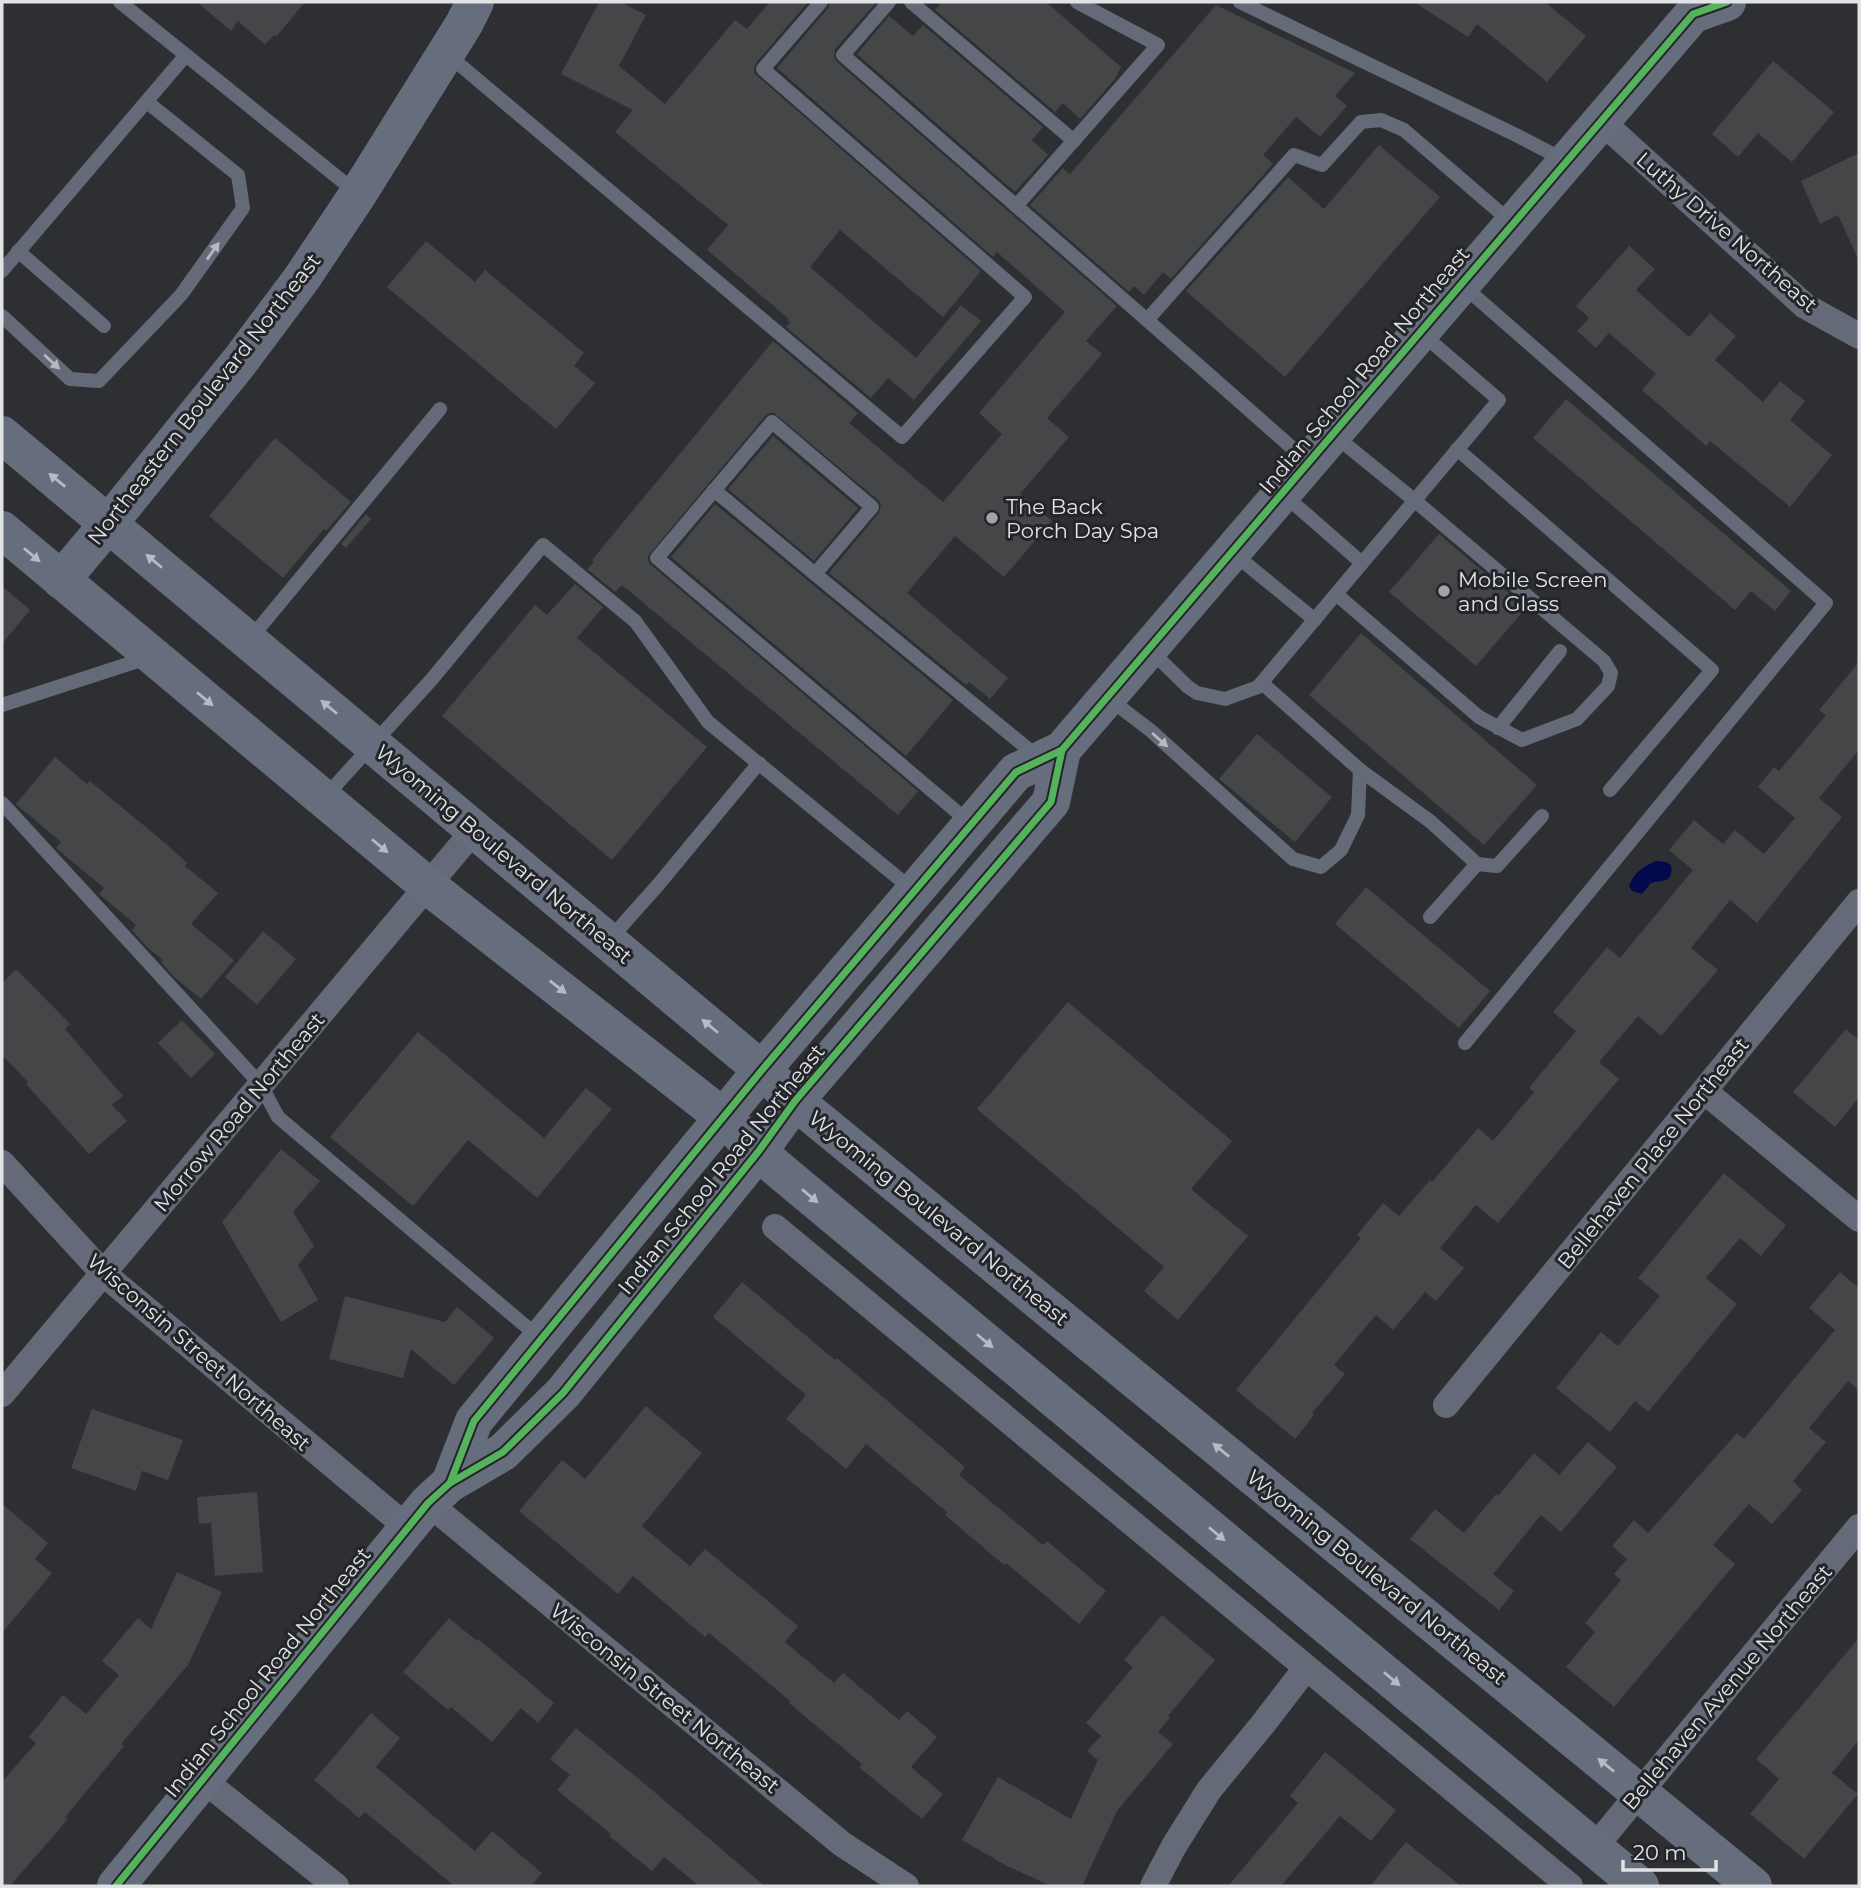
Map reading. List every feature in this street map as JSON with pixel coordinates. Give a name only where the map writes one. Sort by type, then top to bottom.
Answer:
[{"type":"main road","name":"Northeastern Boulevard Northeast","points":[[61,580],[302,278],[358,194],[475,2]]},
{"type":"main road","name":"Indian School Road Northeast","points":[[116,1886],[428,1505],[474,1421],[762,1070],[1016,772],[1051,754],[1107,698],[1698,5]]},
{"type":"main road","name":"Wyoming Boulevard Northeast","points":[[2,435],[762,1070],[795,1101],[1753,1886]]},
{"type":"main road","points":[[2,530],[428,886],[723,1117],[758,1152],[1640,1886]]},
{"type":"main road","name":"Indian School Road Northeast","points":[[428,1505],[503,1452],[562,1394],[758,1152],[795,1101],[1051,802],[1051,754]]},
{"type":"street","name":"Luthy Drive Northeast","points":[[1600,120],[1805,306],[1859,336]]},
{"type":"street","name":"Morrow Road Northeast","points":[[2,1394],[475,829]]},
{"type":"street","name":"Bellehaven Place Northeast","points":[[1446,1405],[1859,902]]},
{"type":"street","points":[[1704,1091],[1859,1219]]},
{"type":"street","name":"Wisconsin Street Northeast","points":[[2,1163],[104,1273],[134,1300],[428,1505],[842,1844],[906,1886]]},
{"type":"street","points":[[775,1227],[1570,1886]]},
{"type":"street","name":"Bellehaven Avenue Northeast","points":[[1594,1848],[1859,1527]]},
{"type":"street","points":[[1153,1886],[1209,1790],[1306,1668]]},
{"type":"street","points":[[202,1779],[336,1886]]},
{"type":"lane","points":[[120,2],[358,194]]},
{"type":"lane","points":[[446,53],[902,437],[1025,297],[763,69],[821,2]]},
{"type":"lane","points":[[889,2],[843,55],[1309,463]]},
{"type":"lane","points":[[911,2],[1074,141]]},
{"type":"lane","points":[[1016,206],[1158,45],[1077,2]]},
{"type":"lane","points":[[1240,2],[1565,161]]},
{"type":"lane","points":[[2,271],[186,55]]},
{"type":"lane","points":[[2,316],[70,379],[99,381],[181,295],[243,208],[238,175],[147,102]]},
{"type":"lane","points":[[1147,320],[1294,155],[1322,166],[1361,122],[1381,120],[1404,130],[1512,223]]},
{"type":"lane","points":[[18,251],[104,326]]},
{"type":"lane","points":[[1460,284],[1826,603],[1465,1043]]},
{"type":"lane","points":[[1149,649],[1197,693],[1225,699],[1262,683],[1499,400],[1419,331]]},
{"type":"lane","points":[[250,640],[440,409]]},
{"type":"lane","points":[[815,574],[872,507],[772,422],[656,558],[971,824]]},
{"type":"lane","points":[[1333,434],[1415,500],[1604,662],[1611,673],[1608,686],[1577,719],[1522,740],[1479,717],[1336,594]]},
{"type":"lane","points":[[1457,449],[1712,670],[1611,790]]},
{"type":"lane","points":[[714,490],[815,574],[1051,754]]},
{"type":"lane","points":[[1282,493],[1362,563]]},
{"type":"lane","points":[[323,799],[432,679],[542,545],[635,621],[708,722],[914,891]]},
{"type":"lane","points":[[1232,552],[1315,620]]},
{"type":"lane","points":[[1498,727],[1560,651]]},
{"type":"lane","points":[[2,705],[153,656]]},
{"type":"lane","points":[[1262,683],[1360,770],[1431,822],[1477,864],[1497,866],[1542,816]]},
{"type":"lane","points":[[1107,698],[1150,730],[1293,859],[1321,867],[1341,850],[1358,815],[1360,770]]},
{"type":"lane","points":[[608,941],[759,763]]},
{"type":"lane","points":[[2,803],[261,1085],[278,1117],[542,1340]]},
{"type":"lane","points":[[1430,917],[1477,864]]},
{"type":"shaded area","points":[[1656,861],[1671,865],[1669,878],[1651,883],[1642,894],[1632,891],[1629,886],[1636,874]]},
{"type":"building","points":[[197,2],[305,2],[276,37],[274,35],[265,45],[238,21],[231,31]]},
{"type":"building","points":[[599,2],[621,2],[646,15],[619,66],[665,104],[735,20],[747,29],[770,2],[808,2],[756,63],[754,73],[981,271],[943,317],[840,230],[810,267],[916,358],[961,305],[981,321],[914,400],[888,378],[871,398],[786,327],[789,319],[707,250],[728,225],[615,132],[633,110],[561,74]]},
{"type":"building","points":[[830,2],[875,4],[835,49],[834,57],[837,62],[1117,306],[1086,341],[1102,354],[1047,418],[1069,437],[1020,494],[1052,521],[1004,577],[955,536],[907,593],[1008,678],[990,699],[969,682],[966,685],[829,573],[879,513],[881,504],[774,413],[765,416],[648,556],[651,565],[918,791],[898,815],[622,585],[615,592],[587,569],[773,341],[858,413],[849,423],[943,502],[1002,434],[979,413],[1065,312],[997,252],[993,257],[777,68],[828,8]]},
{"type":"building","points":[[942,2],[1046,2],[1121,67],[1115,79],[1080,119],[1063,103],[1055,112],[935,10]]},
{"type":"building","points":[[1414,2],[1545,2],[1586,36],[1547,82],[1477,24],[1468,37]]},
{"type":"building","points":[[1216,5],[1355,73],[1335,96],[1347,106],[1320,137],[1296,117],[1263,155],[1273,164],[1171,279],[1163,272],[1144,295],[1134,286],[1129,292],[1030,205],[1063,168],[1070,174]]},
{"type":"building","points":[[889,16],[913,36],[923,25],[1043,127],[1032,140],[1048,155],[1015,192],[857,54]]},
{"type":"building","points":[[1773,61],[1834,112],[1792,162],[1758,133],[1738,157],[1712,134]]},
{"type":"building","points":[[1379,145],[1440,197],[1285,377],[1186,291],[1288,177],[1324,209]]},
{"type":"building","points":[[1859,153],[1859,261],[1838,215],[1820,224],[1801,181]]},
{"type":"building","points":[[426,241],[475,282],[485,270],[584,353],[574,366],[595,383],[556,429],[387,287]]},
{"type":"building","points":[[1629,246],[1655,269],[1636,290],[1689,337],[1710,313],[1736,336],[1715,360],[1763,402],[1780,381],[1805,401],[1790,420],[1832,455],[1790,507],[1710,441],[1706,446],[1642,390],[1656,374],[1609,333],[1596,348],[1577,331],[1589,318],[1576,306]]},
{"type":"building","points":[[1566,399],[1791,591],[1775,611],[1751,591],[1735,610],[1533,438]]},
{"type":"building","points":[[773,436],[858,508],[814,561],[728,489]]},
{"type":"building","points":[[275,438],[351,502],[326,531],[324,529],[283,578],[209,516]]},
{"type":"building","points":[[715,504],[953,700],[906,756],[671,557]]},
{"type":"building","points":[[366,514],[371,519],[346,548],[341,544]]},
{"type":"building","points":[[1439,534],[1526,608],[1476,666],[1389,592]]},
{"type":"building","points":[[575,584],[603,607],[577,638],[707,747],[612,860],[442,716],[535,605],[547,615]]},
{"type":"building","points":[[2,586],[30,610],[2,644]]},
{"type":"building","points":[[1361,633],[1537,785],[1484,845],[1309,695]]},
{"type":"building","points":[[1859,662],[1859,750],[1819,798],[1842,817],[1757,923],[1730,900],[1691,948],[1718,970],[1661,1036],[1638,1016],[1599,1062],[1619,1079],[1498,1223],[1476,1205],[1440,1248],[1464,1268],[1436,1301],[1425,1292],[1393,1330],[1376,1315],[1334,1365],[1345,1374],[1312,1413],[1314,1415],[1295,1439],[1236,1390],[1361,1238],[1357,1235],[1383,1203],[1399,1216],[1478,1128],[1493,1141],[1534,1092],[1529,1088],[1576,1031],[1553,1012],[1607,947],[1620,958],[1693,870],[1669,850],[1694,820],[1723,844],[1735,830],[1764,854],[1795,818],[1758,787],[1774,767],[1779,771],[1826,715],[1819,710]]},
{"type":"building","points":[[1257,734],[1332,797],[1295,842],[1219,779]]},
{"type":"building","points":[[55,757],[87,784],[90,781],[164,842],[187,863],[185,866],[218,893],[191,924],[234,960],[201,999],[174,977],[161,962],[163,960],[132,930],[136,925],[99,894],[104,888],[56,848],[61,842],[16,804]]},
{"type":"building","points":[[1366,887],[1490,991],[1459,1028],[1335,924]]},
{"type":"building","points":[[263,931],[296,959],[257,1005],[225,977]]},
{"type":"building","points":[[16,969],[70,1024],[65,1029],[123,1096],[112,1105],[127,1121],[89,1154],[2,1055],[2,983]]},
{"type":"building","points":[[1068,1002],[1232,1141],[1191,1189],[1248,1236],[1178,1320],[1144,1291],[1164,1267],[977,1109]]},
{"type":"building","points":[[182,1020],[215,1054],[191,1078],[158,1043]]},
{"type":"building","points":[[1846,1029],[1859,1040],[1859,1097],[1835,1127],[1793,1092]]},
{"type":"building","points":[[418,1032],[544,1138],[586,1088],[612,1109],[537,1198],[468,1140],[413,1206],[330,1137]]},
{"type":"building","points":[[281,1149],[320,1181],[293,1212],[314,1246],[298,1265],[318,1300],[281,1322],[222,1222]]},
{"type":"building","points":[[1724,1173],[1786,1225],[1761,1256],[1740,1238],[1706,1278],[1737,1304],[1648,1412],[1635,1401],[1610,1432],[1556,1388],[1601,1332],[1618,1346],[1660,1296],[1638,1278]]},
{"type":"building","points":[[1840,1272],[1859,1288],[1859,1391],[1848,1381],[1809,1428],[1826,1442],[1793,1481],[1802,1490],[1772,1524],[1749,1504],[1713,1545],[1735,1564],[1614,1707],[1566,1667],[1595,1632],[1585,1623],[1621,1580],[1614,1574],[1627,1559],[1612,1546],[1634,1520],[1648,1533],[1737,1433],[1744,1439],[1835,1330],[1809,1308]]},
{"type":"building","points":[[742,1282],[835,1360],[837,1358],[965,1467],[959,1475],[1043,1545],[1047,1541],[1106,1591],[1079,1624],[1006,1563],[1004,1565],[945,1515],[947,1512],[866,1444],[846,1469],[786,1419],[806,1395],[713,1317]]},
{"type":"building","points":[[345,1296],[445,1322],[457,1307],[494,1338],[454,1385],[411,1349],[403,1378],[329,1359]]},
{"type":"building","points":[[646,1406],[702,1453],[642,1526],[690,1566],[705,1549],[798,1626],[785,1642],[834,1683],[843,1673],[899,1720],[907,1711],[937,1737],[911,1767],[943,1794],[922,1819],[859,1767],[862,1764],[709,1633],[705,1637],[633,1576],[618,1594],[519,1511],[562,1460],[585,1479]]},
{"type":"building","points":[[92,1409],[183,1440],[168,1480],[142,1471],[136,1491],[71,1468]]},
{"type":"building","points":[[1588,1442],[1617,1467],[1561,1532],[1541,1515],[1493,1574],[1514,1591],[1499,1610],[1410,1539],[1435,1509],[1464,1533],[1534,1453],[1559,1475]]},
{"type":"building","points":[[257,1492],[263,1572],[215,1576],[211,1523],[199,1524],[197,1497]]},
{"type":"building","points":[[2,1504],[48,1543],[35,1559],[52,1573],[2,1633]]},
{"type":"building","points":[[177,1572],[222,1592],[188,1665],[121,1744],[124,1746],[65,1817],[68,1819],[10,1886],[2,1886],[2,1782],[36,1743],[29,1737],[63,1695],[86,1714],[119,1675],[102,1661],[138,1618],[151,1629]]},
{"type":"building","points":[[1162,1615],[1215,1660],[1158,1732],[1173,1744],[1117,1811],[1082,1886],[1051,1886],[1007,1866],[962,1840],[998,1777],[1071,1819],[1098,1760],[1087,1751],[1101,1736],[1086,1723],[1133,1667],[1124,1660]]},
{"type":"building","points":[[449,1618],[554,1703],[538,1723],[521,1708],[492,1742],[451,1707],[448,1710],[403,1672]]},
{"type":"building","points":[[1859,1638],[1859,1740],[1832,1773],[1858,1794],[1804,1859],[1750,1814],[1779,1779],[1756,1759]]},
{"type":"building","points":[[371,1713],[400,1738],[376,1767],[475,1851],[492,1831],[542,1873],[531,1886],[454,1886],[365,1812],[359,1818],[314,1780]]},
{"type":"building","points":[[576,1728],[765,1886],[699,1886],[664,1857],[652,1871],[609,1836],[611,1834],[557,1790],[570,1775],[550,1759]]},
{"type":"building","points":[[1325,1752],[1396,1810],[1371,1841],[1340,1816],[1281,1886],[1228,1886],[1298,1803],[1290,1796]]},
{"type":"building","points":[[1406,1842],[1461,1886],[1370,1886]]},
{"type":"cycle path","points":[[450,1483],[474,1421],[762,1070],[1016,772],[1062,750],[1693,14],[1727,2]]},
{"type":"cycle path","points":[[116,1886],[428,1503],[450,1483],[503,1452],[563,1393],[758,1152],[795,1101],[1051,802],[1062,750]]},
{"type":"place","name":"The Back Porch Day Spa","points":[[992,518]]},
{"type":"place","name":"Mobile Screen and Glass","points":[[1444,591]]}]
